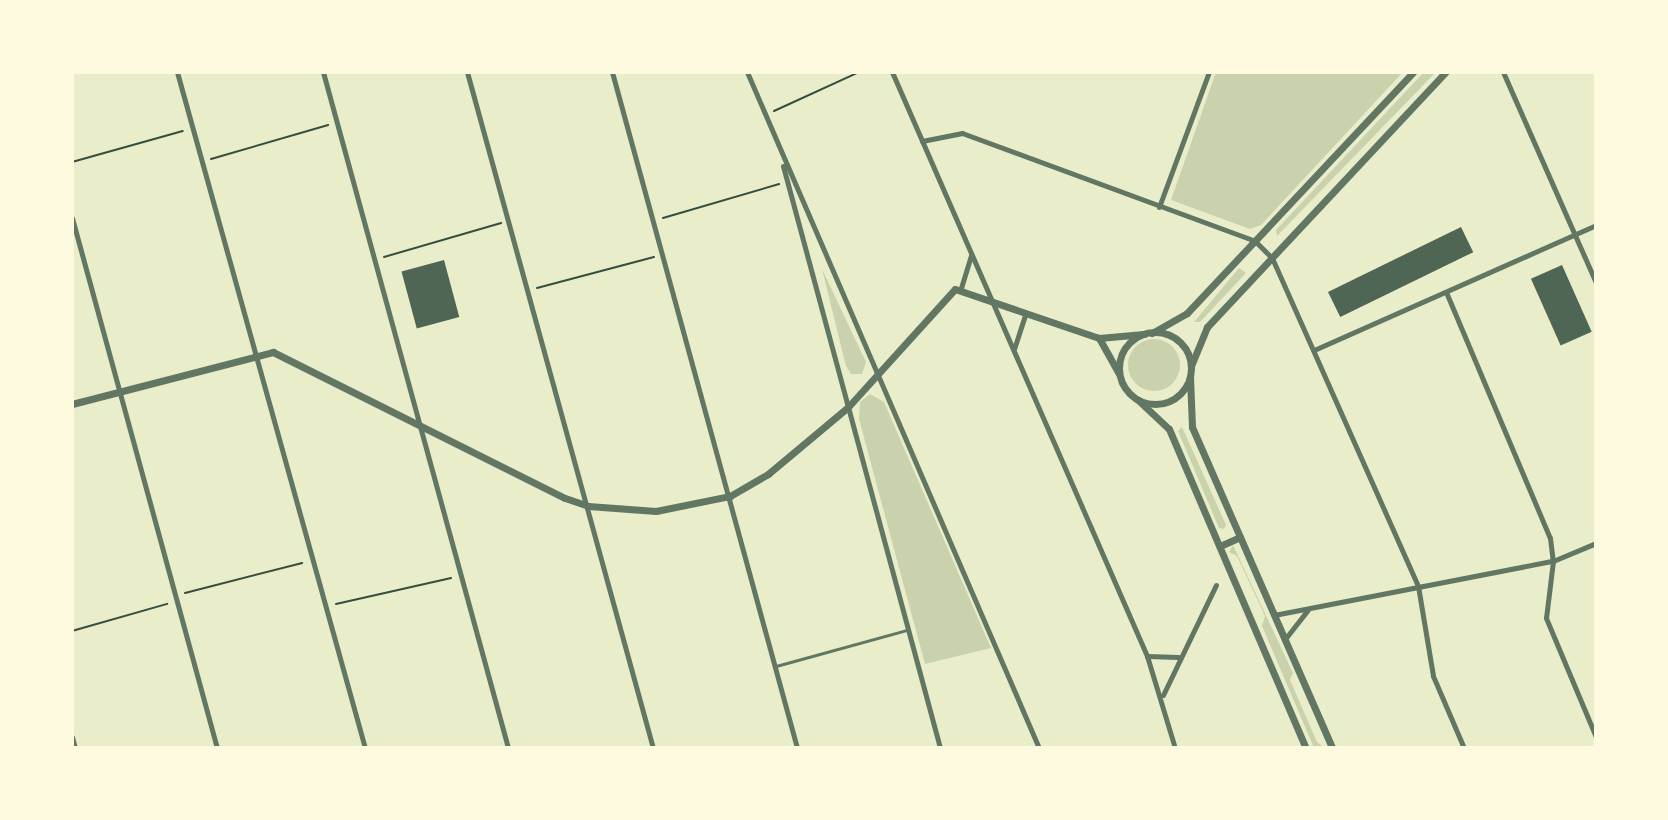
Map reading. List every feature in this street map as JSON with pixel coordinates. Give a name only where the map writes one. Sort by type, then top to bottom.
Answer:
[{"type":"street","points":[[177,72],[365,748]]},
{"type":"street","points":[[323,72],[508,748]]},
{"type":"street","points":[[467,72],[653,748]]},
{"type":"street","points":[[612,72],[797,748]]},
{"type":"street","points":[[747,72],[1039,748]]},
{"type":"street","points":[[892,72],[1147,656],[1163,695],[1164,718],[1175,748]]},
{"type":"street","points":[[1159,207],[1209,72]]},
{"type":"street","points":[[1120,377],[1122,355],[1148,334],[1182,318],[1413,72]]},
{"type":"street","points":[[1332,748],[1192,427],[1191,366],[1207,327],[1446,72]]},
{"type":"street","points":[[1503,72],[1596,283]]},
{"type":"street","points":[[922,141],[962,133],[1255,241],[1272,258],[1418,586],[1433,676],[1464,748]]},
{"type":"street","points":[[779,151],[940,748]]},
{"type":"street","points":[[72,218],[217,748]]},
{"type":"street","points":[[1314,350],[1596,225]]},
{"type":"street","points":[[961,288],[971,254]]},
{"type":"street","points":[[72,404],[255,354],[281,355],[588,506],[656,511],[730,496],[768,474],[848,407],[946,295],[961,288],[1099,338],[1148,334],[1179,341],[1191,366]]},
{"type":"street","points":[[1446,292],[1550,538],[1553,561],[1546,618],[1596,737]]},
{"type":"street","points":[[1013,354],[1027,312]]},
{"type":"street","points":[[1099,338],[1120,377],[1138,400],[1166,424],[1306,748]]},
{"type":"street","points":[[1138,400],[1170,401],[1190,377]]},
{"type":"street","points":[[1220,546],[1240,537]]},
{"type":"street","points":[[1273,615],[1553,561],[1596,543]]},
{"type":"street","points":[[1163,695],[1216,585]]},
{"type":"street","points":[[1285,640],[1309,609]]},
{"type":"street","points":[[1147,656],[1179,657]]},
{"type":"street","points":[[72,737],[75,748]]},
{"type":"lane","points":[[776,666],[907,630]]},
{"type":"path","points":[[766,115],[859,72]]},
{"type":"path","points":[[202,161],[335,123]]},
{"type":"path","points":[[72,162],[192,128]]},
{"type":"path","points":[[654,221],[787,181]]},
{"type":"path","points":[[375,260],[508,221]]},
{"type":"path","points":[[528,290],[663,255]]},
{"type":"path","points":[[72,631],[313,560]]},
{"type":"path","points":[[326,606],[460,576]]},
{"type":"green space","points":[[1216,72],[1403,72],[1261,225],[1250,229],[1171,200]]},
{"type":"green space","points":[[1424,72],[1436,72],[1277,236],[1276,230]]},
{"type":"green space","points":[[1239,268],[1246,273],[1200,322],[1194,322]]},
{"type":"green space","points":[[822,269],[866,362],[862,374],[851,374],[846,366]]},
{"type":"green space","points":[[1154,339],[1173,346],[1180,365],[1173,384],[1154,391],[1135,384],[1128,365],[1135,346]]},
{"type":"green space","points":[[870,394],[884,402],[991,648],[925,664],[859,419],[860,402]]},
{"type":"green space","points":[[1182,427],[1226,525],[1224,529],[1219,528],[1178,431]]},
{"type":"green space","points":[[1233,545],[1293,673],[1290,680],[1317,742],[1325,748],[1314,748],[1262,626],[1265,616],[1237,556],[1229,552]]},
{"type":"building","points":[[1461,227],[1473,252],[1340,317],[1328,292]]},
{"type":"building","points":[[444,260],[459,317],[417,328],[401,271]]},
{"type":"building","points":[[1562,265],[1592,332],[1561,346],[1531,279]]}]
